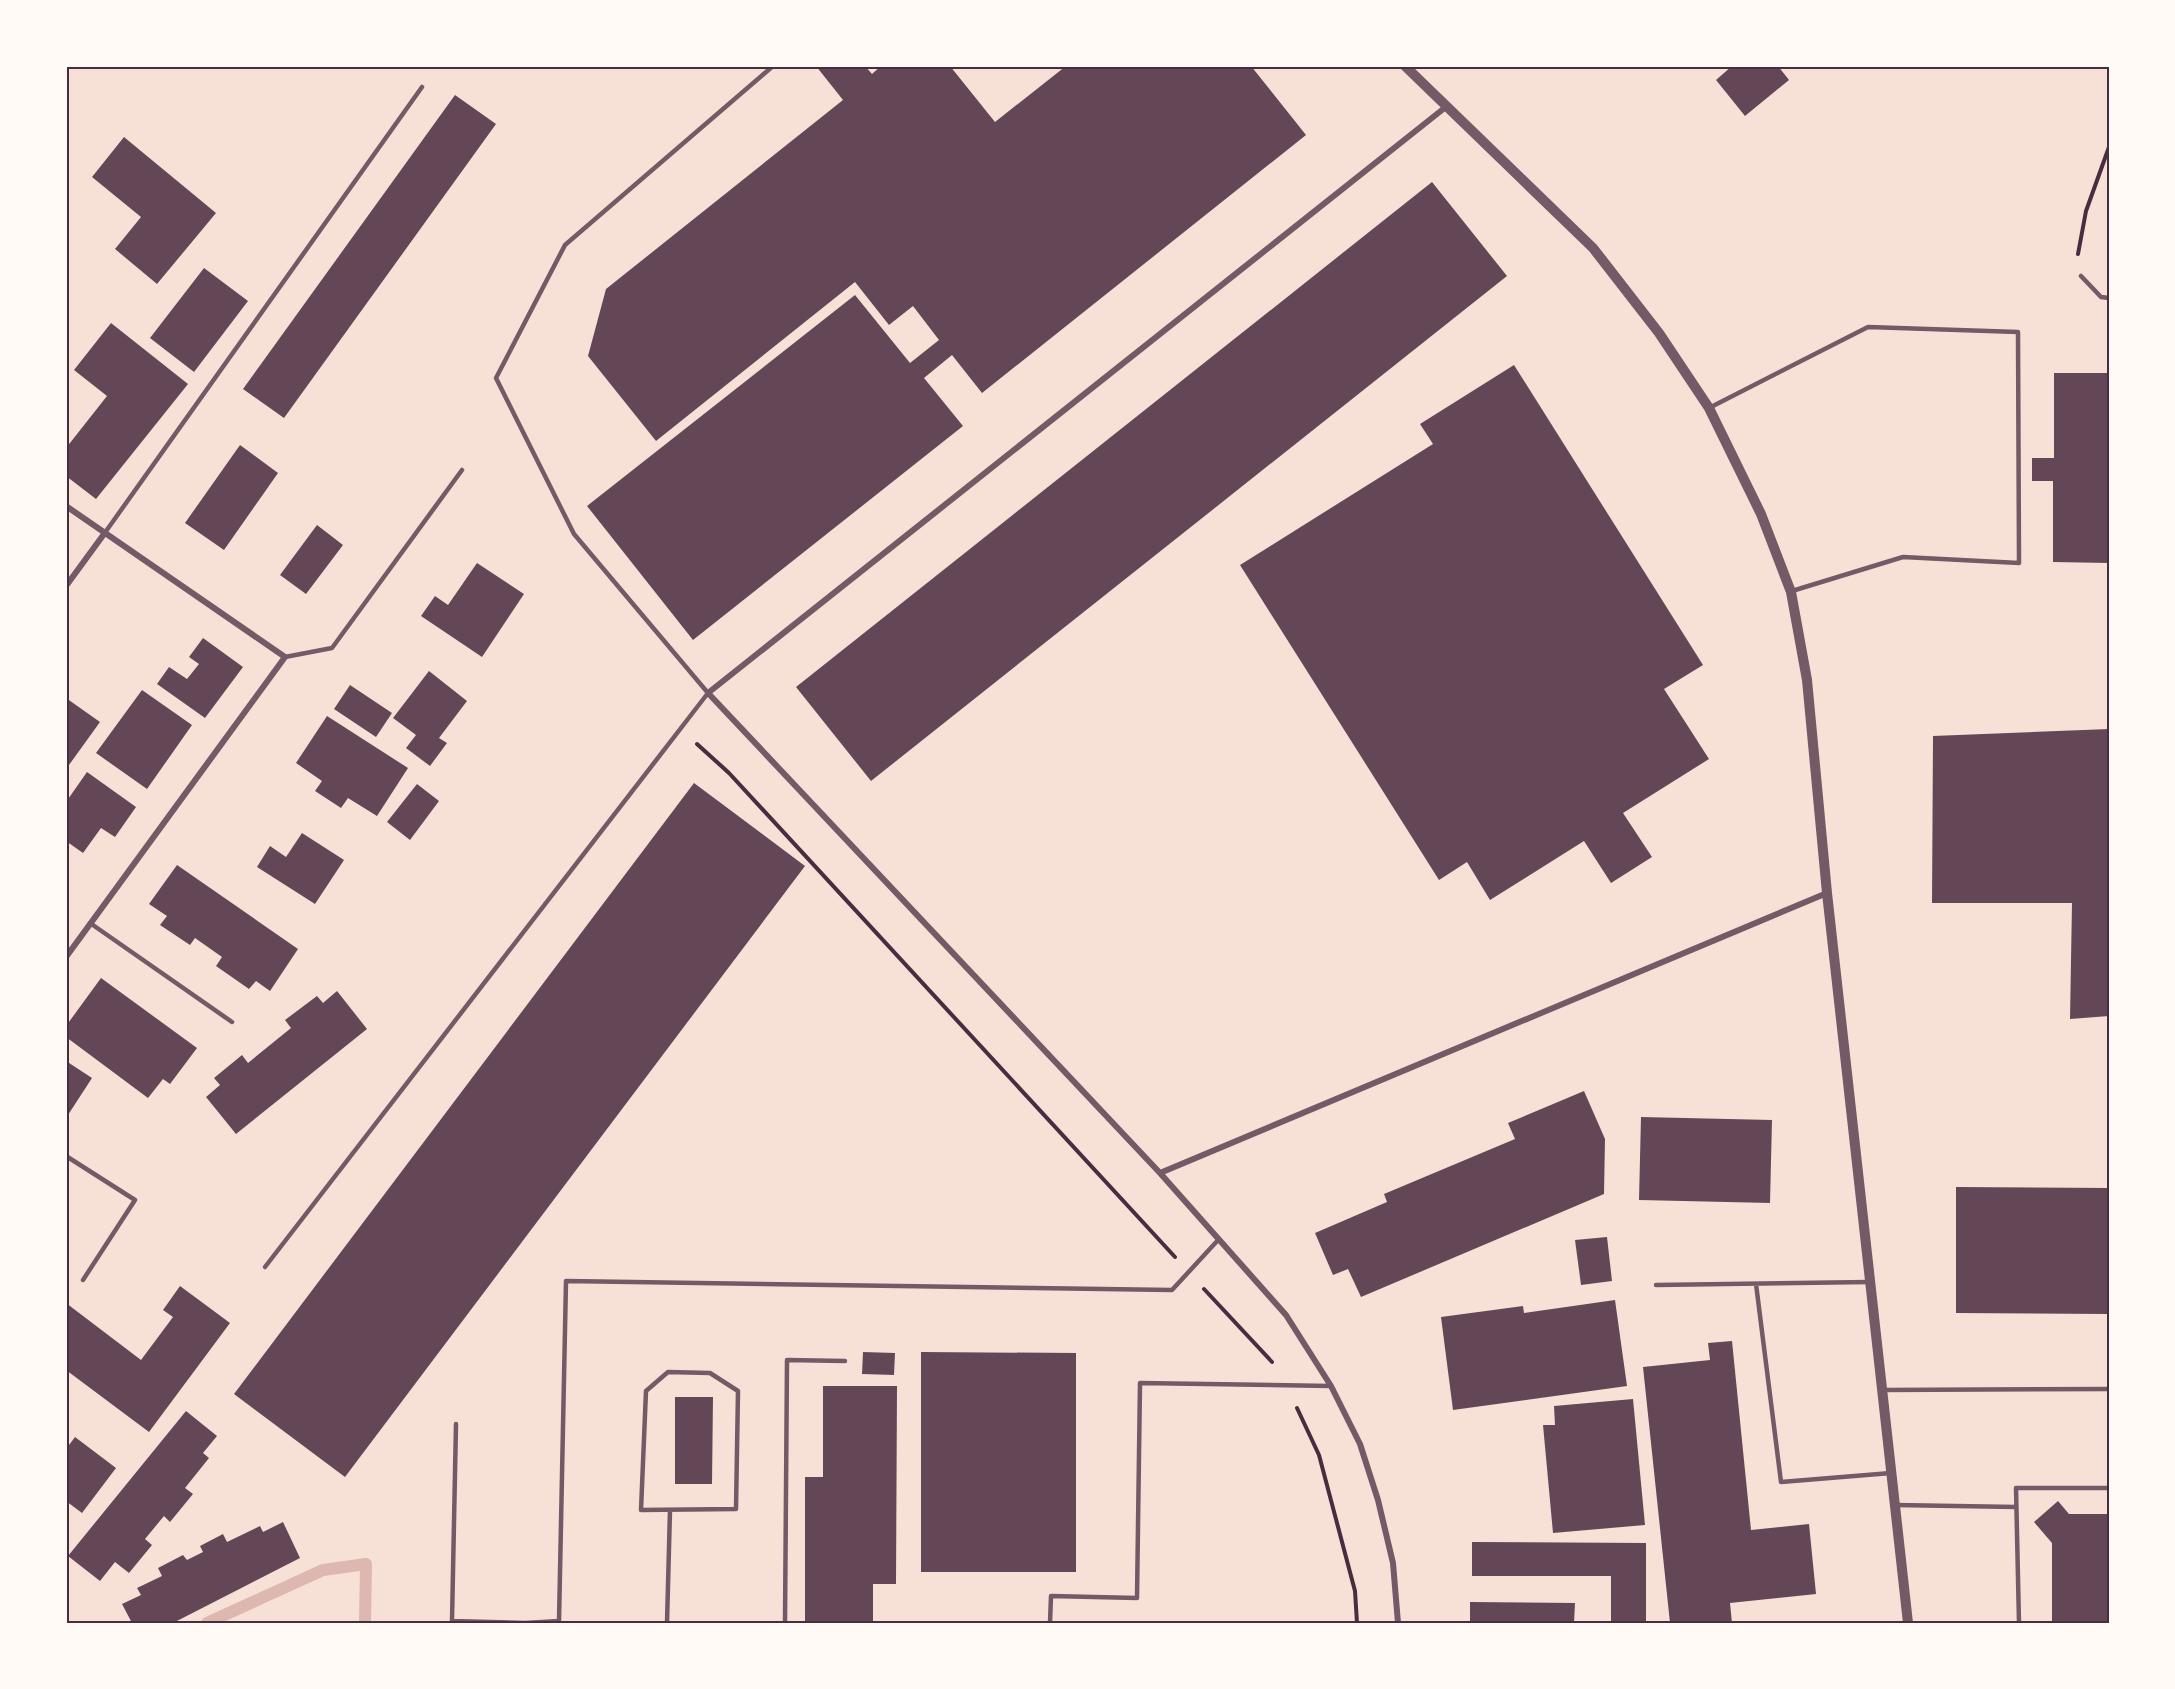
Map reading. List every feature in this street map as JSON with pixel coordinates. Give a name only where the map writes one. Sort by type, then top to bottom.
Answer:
[{"type":"street","points":[[1405,66],[1593,248],[1659,333],[1709,408],[1761,514],[1791,592],[1807,680],[1827,893],[1908,1623]]},
{"type":"street","points":[[1398,1623],[1393,1563],[1378,1500],[1360,1444],[1330,1386],[1286,1315],[1160,1173],[708,693],[1447,106]]},
{"type":"street","points":[[66,506],[285,657],[66,957]]},
{"type":"street","points":[[66,586],[104,534]]},
{"type":"street","points":[[1160,1173],[1827,893]]},
{"type":"lane","points":[[265,1267],[708,693],[574,534],[496,378],[565,245],[773,66]]},
{"type":"lane","points":[[104,534],[422,87]]},
{"type":"lane","points":[[2081,276],[2101,297],[2109,298]]},
{"type":"lane","points":[[1709,408],[1868,327],[2018,332],[2019,563],[1903,557],[1791,592]]},
{"type":"lane","points":[[285,657],[332,648],[462,470]]},
{"type":"lane","points":[[90,924],[232,1022]]},
{"type":"lane","points":[[66,1156],[135,1200],[83,1280]]},
{"type":"lane","points":[[456,1424],[452,1621],[525,1623],[560,1621],[566,1281],[1172,1290],[1219,1239]]},
{"type":"lane","points":[[1656,1285],[1871,1282]]},
{"type":"lane","points":[[1756,1284],[1781,1482],[1892,1473]]},
{"type":"lane","points":[[785,1623],[787,1360],[845,1361]]},
{"type":"lane","points":[[668,1372],[710,1373],[738,1391],[736,1509],[670,1510],[641,1510],[646,1390],[668,1372]]},
{"type":"lane","points":[[1050,1623],[1051,1596],[1137,1598],[1140,1383],[1330,1386]]},
{"type":"lane","points":[[1883,1390],[2109,1389]]},
{"type":"lane","points":[[2019,1623],[2016,1488],[2109,1488]]},
{"type":"lane","points":[[1895,1505],[2016,1507]]},
{"type":"lane","points":[[668,1623],[670,1510]]},
{"type":"path","points":[[2081,276],[2078,253],[2086,211],[2109,147]]},
{"type":"path","points":[[680,729],[729,773],[1277,1368],[1319,1455],[1355,1591],[1357,1623]]},
{"type":"building","points":[[816,66],[865,66],[872,74],[881,66],[950,66],[995,122],[1066,66],[1251,66],[1306,135],[982,393],[952,355],[924,378],[963,426],[693,640],[587,506],[855,295],[910,363],[939,340],[913,306],[889,325],[855,282],[656,441],[588,356],[606,289],[843,100]]},
{"type":"building","points":[[1732,66],[1778,66],[1789,80],[1745,116],[1716,80]]},
{"type":"building","points":[[455,95],[496,124],[284,418],[243,389]]},
{"type":"building","points":[[124,137],[216,213],[157,284],[115,249],[141,217],[92,177]]},
{"type":"building","points":[[1432,182],[1507,276],[871,781],[796,687]]},
{"type":"building","points":[[204,268],[248,301],[194,372],[150,338]]},
{"type":"building","points":[[111,323],[188,384],[96,499],[66,476],[66,448],[107,396],[74,370]]},
{"type":"building","points":[[1514,365],[1703,665],[1664,689],[1709,759],[1623,813],[1652,857],[1611,883],[1584,841],[1490,900],[1467,862],[1439,880],[1240,565],[1433,444],[1420,424]]},
{"type":"building","points":[[2054,373],[2109,373],[2109,563],[2053,562],[2053,481],[2032,481],[2032,458],[2054,458]]},
{"type":"building","points":[[240,445],[278,473],[224,550],[185,523]]},
{"type":"building","points":[[317,525],[343,545],[306,594],[280,575]]},
{"type":"building","points":[[477,563],[524,594],[482,657],[421,616],[435,596],[448,605]]},
{"type":"building","points":[[203,638],[243,667],[205,718],[157,684],[169,667],[187,679],[199,664],[189,657]]},
{"type":"building","points":[[429,671],[467,701],[439,738],[447,743],[430,766],[406,748],[416,735],[393,718]]},
{"type":"building","points":[[350,685],[392,713],[376,737],[334,709]]},
{"type":"building","points":[[142,690],[192,725],[147,789],[96,753]]},
{"type":"building","points":[[66,698],[100,722],[69,765],[66,763]]},
{"type":"building","points":[[327,716],[408,768],[377,816],[348,798],[341,808],[315,791],[322,781],[296,763]]},
{"type":"building","points":[[2109,729],[2109,1016],[2070,1019],[2072,903],[1932,903],[1933,736]]},
{"type":"building","points":[[87,772],[136,807],[115,837],[101,828],[83,853],[66,841],[66,802]]},
{"type":"building","points":[[694,783],[805,866],[345,1477],[234,1394]]},
{"type":"building","points":[[417,784],[439,801],[410,840],[387,822]]},
{"type":"building","points":[[302,833],[344,860],[315,904],[257,867],[270,846],[286,857]]},
{"type":"building","points":[[177,865],[298,949],[270,991],[256,981],[249,989],[216,966],[222,957],[195,938],[190,945],[160,925],[167,916],[149,904]]},
{"type":"building","points":[[101,978],[197,1048],[170,1084],[163,1079],[148,1098],[66,1037],[66,1026]]},
{"type":"building","points":[[337,991],[367,1029],[236,1134],[206,1097],[220,1085],[214,1078],[242,1055],[248,1063],[291,1028],[285,1020],[317,996],[323,1003]]},
{"type":"building","points":[[66,1061],[92,1078],[66,1118]]},
{"type":"building","points":[[1584,1091],[1605,1139],[1604,1194],[1361,1297],[1348,1269],[1333,1275],[1315,1233],[1387,1202],[1384,1194],[1515,1139],[1508,1123]]},
{"type":"building","points":[[1641,1117],[1772,1120],[1770,1203],[1639,1200]]},
{"type":"building","points":[[1956,1187],[2109,1188],[2109,1314],[1956,1313]]},
{"type":"building","points":[[1607,1237],[1612,1281],[1581,1285],[1575,1240]]},
{"type":"building","points":[[180,1286],[230,1323],[149,1432],[66,1370],[66,1303],[141,1360],[173,1317],[163,1310]]},
{"type":"building","points":[[1615,1300],[1627,1386],[1453,1410],[1441,1317],[1523,1306],[1524,1313]]},
{"type":"building","points":[[1732,1341],[1751,1530],[1809,1524],[1816,1594],[1730,1603],[1732,1623],[1670,1623],[1643,1367],[1710,1360],[1708,1343]]},
{"type":"building","points":[[863,1352],[895,1353],[894,1375],[862,1374]]},
{"type":"building","points":[[921,1352],[1076,1353],[1076,1572],[921,1572]]},
{"type":"building","points":[[823,1386],[897,1386],[896,1584],[873,1584],[873,1623],[805,1623],[805,1477],[823,1477]]},
{"type":"building","points":[[675,1397],[713,1397],[712,1484],[675,1484]]},
{"type":"building","points":[[1633,1399],[1645,1525],[1553,1533],[1543,1425],[1555,1425],[1554,1406]]},
{"type":"building","points":[[186,1411],[217,1436],[203,1453],[209,1458],[185,1488],[193,1494],[170,1522],[164,1516],[145,1539],[152,1545],[129,1573],[115,1562],[100,1581],[68,1556]]},
{"type":"building","points":[[75,1437],[116,1468],[82,1513],[66,1501],[66,1449]]},
{"type":"building","points":[[2058,1501],[2069,1514],[2109,1514],[2109,1623],[2052,1623],[2052,1543],[2034,1522]]},
{"type":"building","points":[[283,1522],[300,1558],[173,1623],[132,1623],[122,1604],[141,1595],[137,1588],[162,1576],[158,1568],[183,1555],[187,1560],[203,1552],[200,1546],[223,1534],[227,1542],[260,1526],[263,1532]]},
{"type":"building","points":[[1472,1542],[1646,1543],[1646,1623],[1611,1623],[1611,1576],[1472,1576]]},
{"type":"building","points":[[1470,1602],[1575,1603],[1574,1623],[1470,1623]]},
{"type":"waterway","points":[[207,1623],[323,1570],[366,1564],[365,1623]]}]
